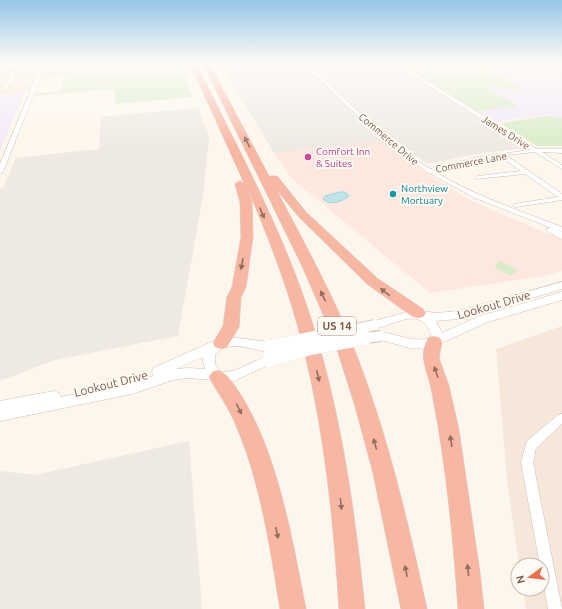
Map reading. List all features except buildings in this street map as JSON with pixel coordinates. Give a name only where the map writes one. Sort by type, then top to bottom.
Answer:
[{"type":"highway","name":"US 14","points":[[206,91],[261,210],[286,269],[304,323],[328,417],[340,493],[352,609]]},
{"type":"highway","name":"US 14","points":[[221,91],[316,280],[352,366],[369,420],[394,514],[414,609]]},
{"type":"highway","points":[[219,344],[231,327],[234,297],[239,287],[247,237],[246,202],[236,170],[237,157]]},
{"type":"highway","name":"US 14","points":[[255,158],[264,165],[280,189],[302,214],[372,281],[421,314]]},
{"type":"highway","points":[[436,340],[431,358],[440,386],[450,430],[471,609]]},
{"type":"highway","points":[[216,376],[229,390],[238,406],[258,459],[271,504],[293,609]]},
{"type":"main road","name":"Lookout Drive","points":[[0,415],[125,389],[173,375],[188,373],[234,376],[269,354],[375,325],[402,315],[421,314],[442,318],[457,316],[490,304],[541,292],[562,285]]},
{"type":"main road","name":"Lookout Drive","points":[[0,407],[107,388],[140,379],[170,368],[219,344],[231,341],[269,354],[301,351],[362,338],[381,336],[392,337],[421,345],[484,319],[562,296]]},
{"type":"main road","points":[[421,314],[435,327],[436,340]]},
{"type":"main road","points":[[216,376],[208,359],[209,354],[219,344]]},
{"type":"street","points":[[0,172],[32,91]]},
{"type":"street","name":"Commerce Drive","points":[[336,91],[401,151],[428,171],[470,193],[559,231]]},
{"type":"street","name":"James Drive","points":[[440,91],[562,167]]},
{"type":"street","name":"Commerce Lane","points":[[428,171],[480,158],[535,151],[562,151]]},
{"type":"street","points":[[502,155],[562,198]]},
{"type":"street","points":[[478,178],[525,172]]},
{"type":"street","points":[[516,205],[562,198]]},
{"type":"street","points":[[555,609],[527,462],[531,445],[562,418]]},
{"type":"shaded area","points":[[0,91],[29,91],[29,92],[0,95]]},
{"type":"shaded area","points":[[237,91],[446,91],[534,147],[482,153],[427,164],[394,139],[274,153]]},
{"type":"shaded area","points":[[445,91],[562,91],[562,118],[546,115],[494,122]]},
{"type":"shaded area","points":[[25,93],[10,127],[0,151],[0,95]]},
{"type":"shaded area","points":[[198,108],[209,137],[203,196],[178,336],[55,360],[0,381],[0,188],[3,188],[16,158],[99,149],[101,117]]},
{"type":"shaded area","points":[[384,140],[424,172],[470,200],[562,240],[562,271],[545,276],[430,293],[291,178],[274,153]]},
{"type":"shaded area","points":[[562,326],[562,609],[526,609],[524,597],[550,597],[550,557],[518,557],[507,480],[496,349]]},
{"type":"shaded area","points":[[189,441],[202,609],[0,609],[0,471],[35,475]]},
{"type":"green space","points":[[56,91],[87,91],[34,96],[35,93]]},
{"type":"green space","points":[[115,91],[191,91],[193,97],[115,104]]},
{"type":"green space","points":[[446,91],[492,91],[518,106],[477,111]]},
{"type":"green space","points":[[547,116],[562,118],[562,146],[537,146],[500,123]]},
{"type":"green space","points":[[500,261],[517,270],[511,276],[494,267]]},
{"type":"water","points":[[345,192],[349,196],[343,200],[332,203],[323,199],[325,196]]},
{"type":"place","name":"Comfort Inn & Suites","points":[[308,157]]},
{"type":"place","name":"Northview Mortuary","points":[[393,194]]}]
